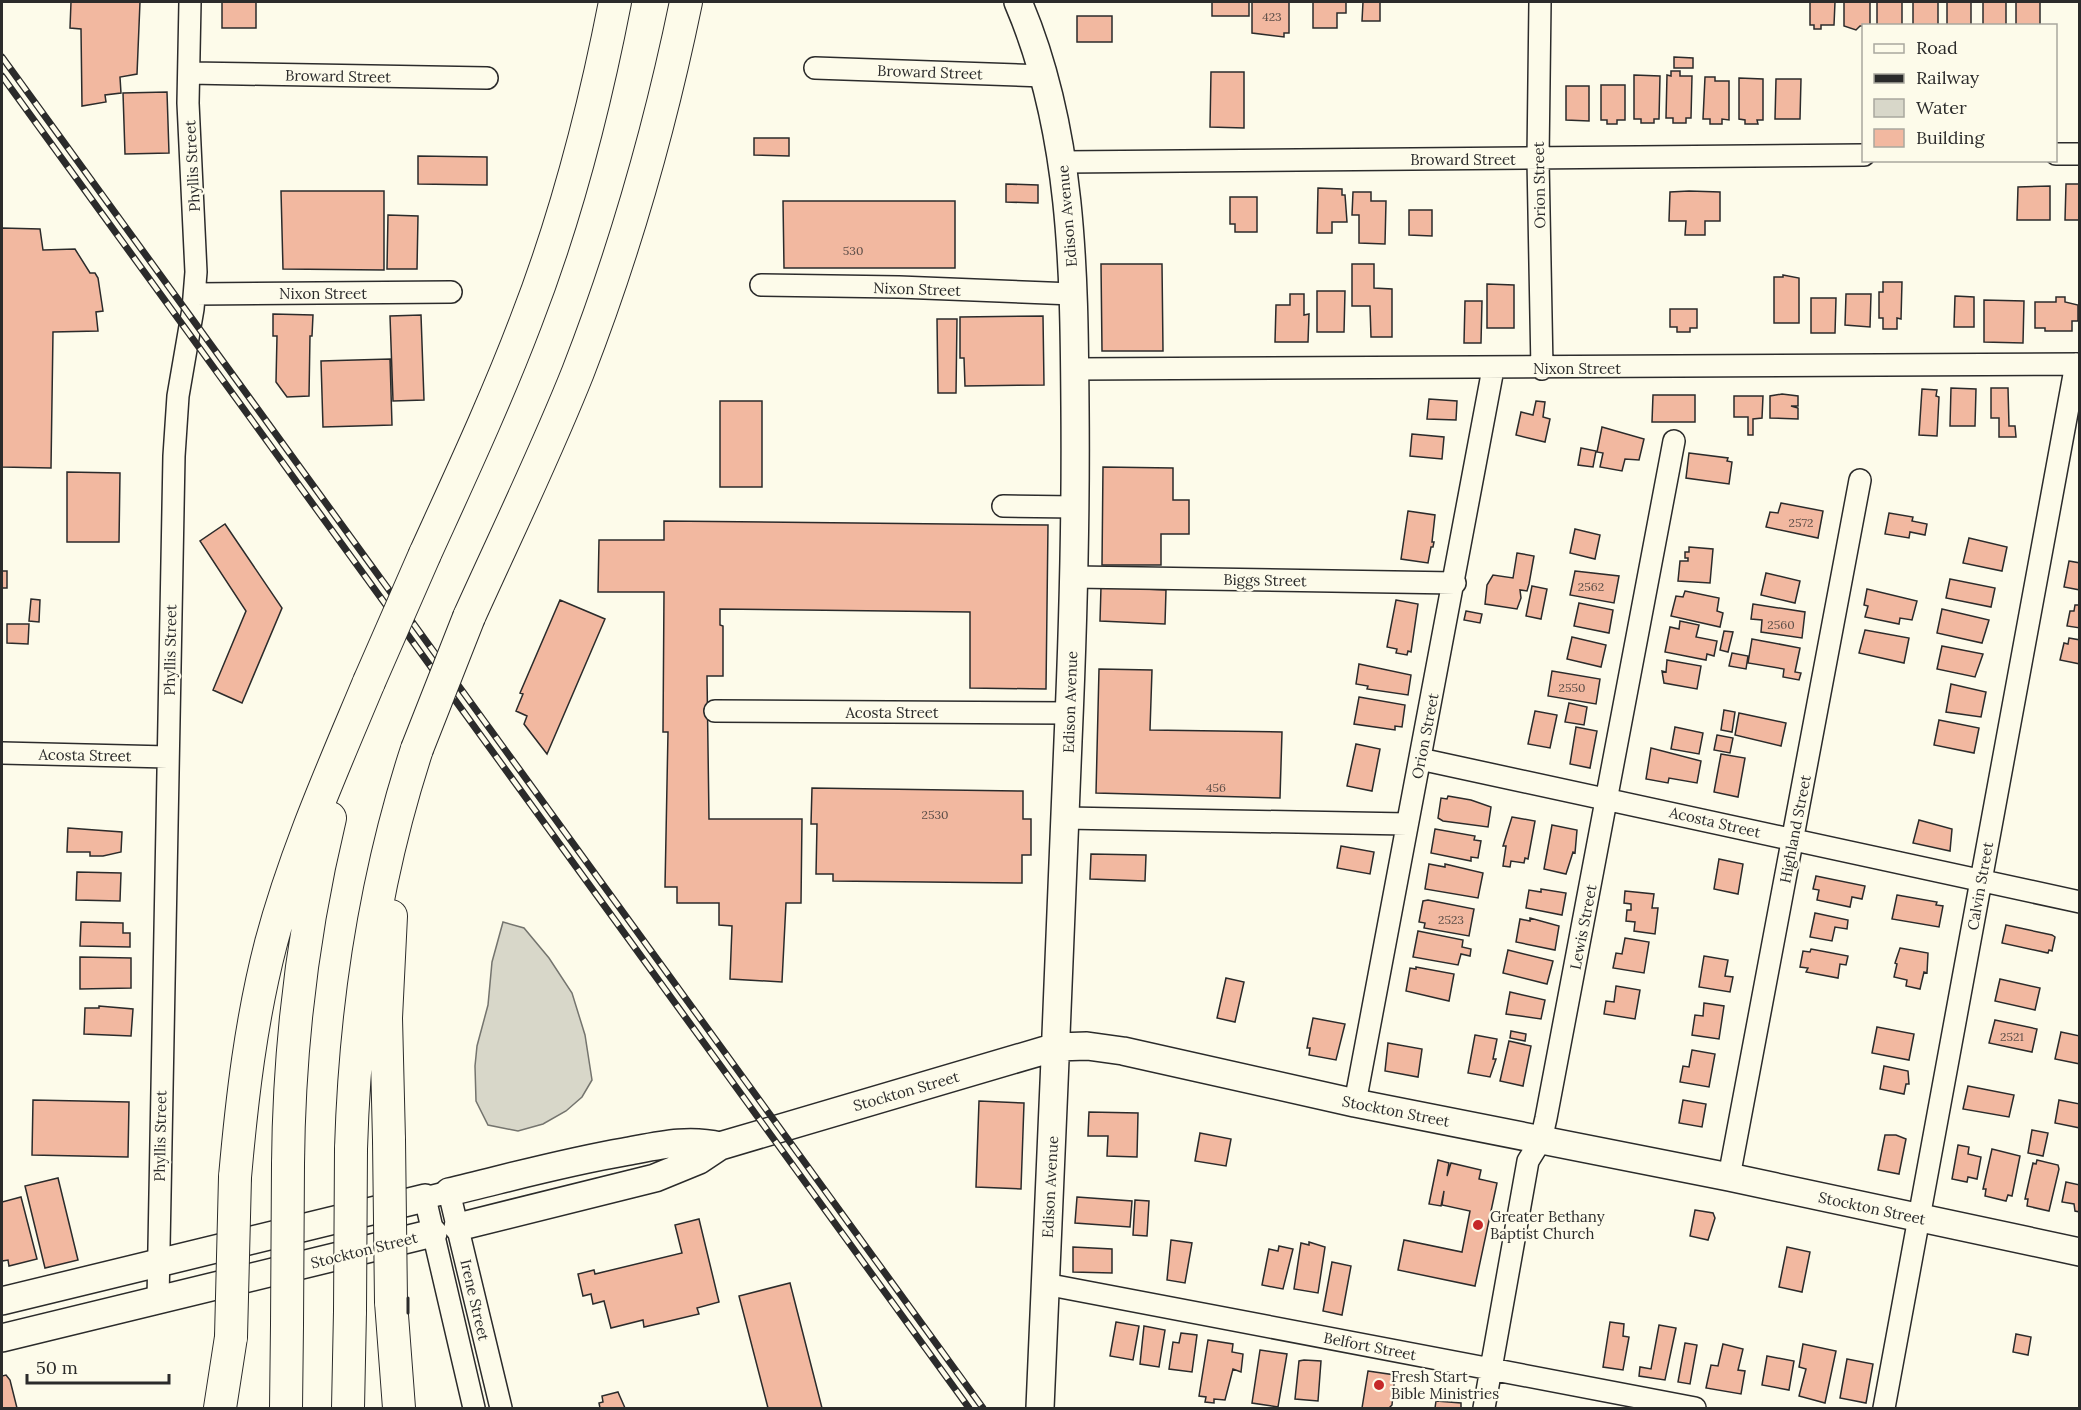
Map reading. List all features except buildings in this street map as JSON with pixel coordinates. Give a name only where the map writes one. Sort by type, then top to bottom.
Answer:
[{"type":"highway","points":[[230,1408],[235,1177],[251,1040],[272,942],[299,855],[369,682],[502,383],[550,255],[589,124],[615,2]]},
{"type":"highway","points":[[348,1408],[351,1149],[356,1030],[370,929],[393,828],[417,749],[469,617],[553,432],[591,338],[649,164],[686,2]]},
{"type":"highway","points":[[286,1408],[288,1164],[292,1032],[306,928],[337,787],[369,682]]},
{"type":"highway","points":[[399,1408],[392,1302],[386,1018],[389,938],[400,827],[417,749]]},
{"type":"highway","points":[[220,1408],[231,1337]]},
{"type":"main road","name":"Edison Avenue","points":[[1018,2],[1044,76],[1063,162],[1071,246],[1075,369],[1075,577],[1040,1408]]},
{"type":"main road","name":"Stockton Street","points":[[2,1338],[655,1178],[699,1160],[720,1146],[1056,1047],[1087,1046],[1115,1049],[1355,1103],[1729,1177],[2079,1252]]},
{"type":"main road","name":"Stockton Street","points":[[2,1301],[583,1159],[676,1142],[700,1142],[720,1146]]},
{"type":"street","name":"Phyllis Street","points":[[158,1300],[175,425],[195,294],[196,251],[189,74],[190,2]]},
{"type":"street","name":"Orion Street","points":[[1540,2],[1538,159],[1542,369]]},
{"type":"street","name":"Broward Street","points":[[815,68],[1044,76]]},
{"type":"street","name":"Broward Street","points":[[189,74],[487,78]]},
{"type":"street","points":[[2057,154],[2079,154]]},
{"type":"street","name":"Broward Street","points":[[1063,162],[1862,155]]},
{"type":"street","name":"Nixon Street","points":[[761,285],[1073,294]]},
{"type":"street","name":"Nixon Street","points":[[195,294],[451,292]]},
{"type":"street","name":"Nixon Street","points":[[1075,369],[1542,369],[2078,364]]},
{"type":"street","name":"Calvin Street","points":[[1884,1408],[2078,364]]},
{"type":"street","name":"Orion Street","points":[[1355,1103],[1455,583],[1493,369]]},
{"type":"street","name":"Lewis Street","points":[[1484,1408],[1528,1161],[1541,1140],[1608,798],[1674,441]]},
{"type":"street","name":"Highland Street","points":[[1729,1177],[1860,480]]},
{"type":"street","points":[[1003,506],[1076,507]]},
{"type":"street","name":"Biggs Street","points":[[1075,577],[1455,583]]},
{"type":"street","name":"Acosta Street","points":[[715,711],[1070,713]]},
{"type":"street","name":"Acosta Street","points":[[2,753],[168,756]]},
{"type":"street","name":"Acosta Street","points":[[1420,759],[2079,902]]},
{"type":"street","points":[[1065,818],[1407,824]]},
{"type":"street","name":"Irene Street","points":[[437,1195],[445,1230],[474,1408]]},
{"type":"street","name":"Irene Street","points":[[445,1230],[501,1408]]},
{"type":"street","name":"Belfort Street","points":[[1046,1284],[1695,1408]]},
{"type":"water","points":[[503,922],[524,928],[549,958],[572,993],[585,1035],[592,1080],[582,1097],[566,1111],[543,1124],[518,1131],[488,1125],[476,1101],[477,1046],[488,1005],[492,962]]},
{"type":"railway","points":[[2,57],[983,1408]]},
{"type":"railway","points":[[2,76],[969,1408]]},
{"type":"wall","points":[[408,1298],[408,1313]]},
{"type":"place","name":"Greater Bethany Baptist Church","points":[[1478,1225]]},
{"type":"place","name":"Fresh Start Bible Ministries","points":[[1379,1385]]}]
